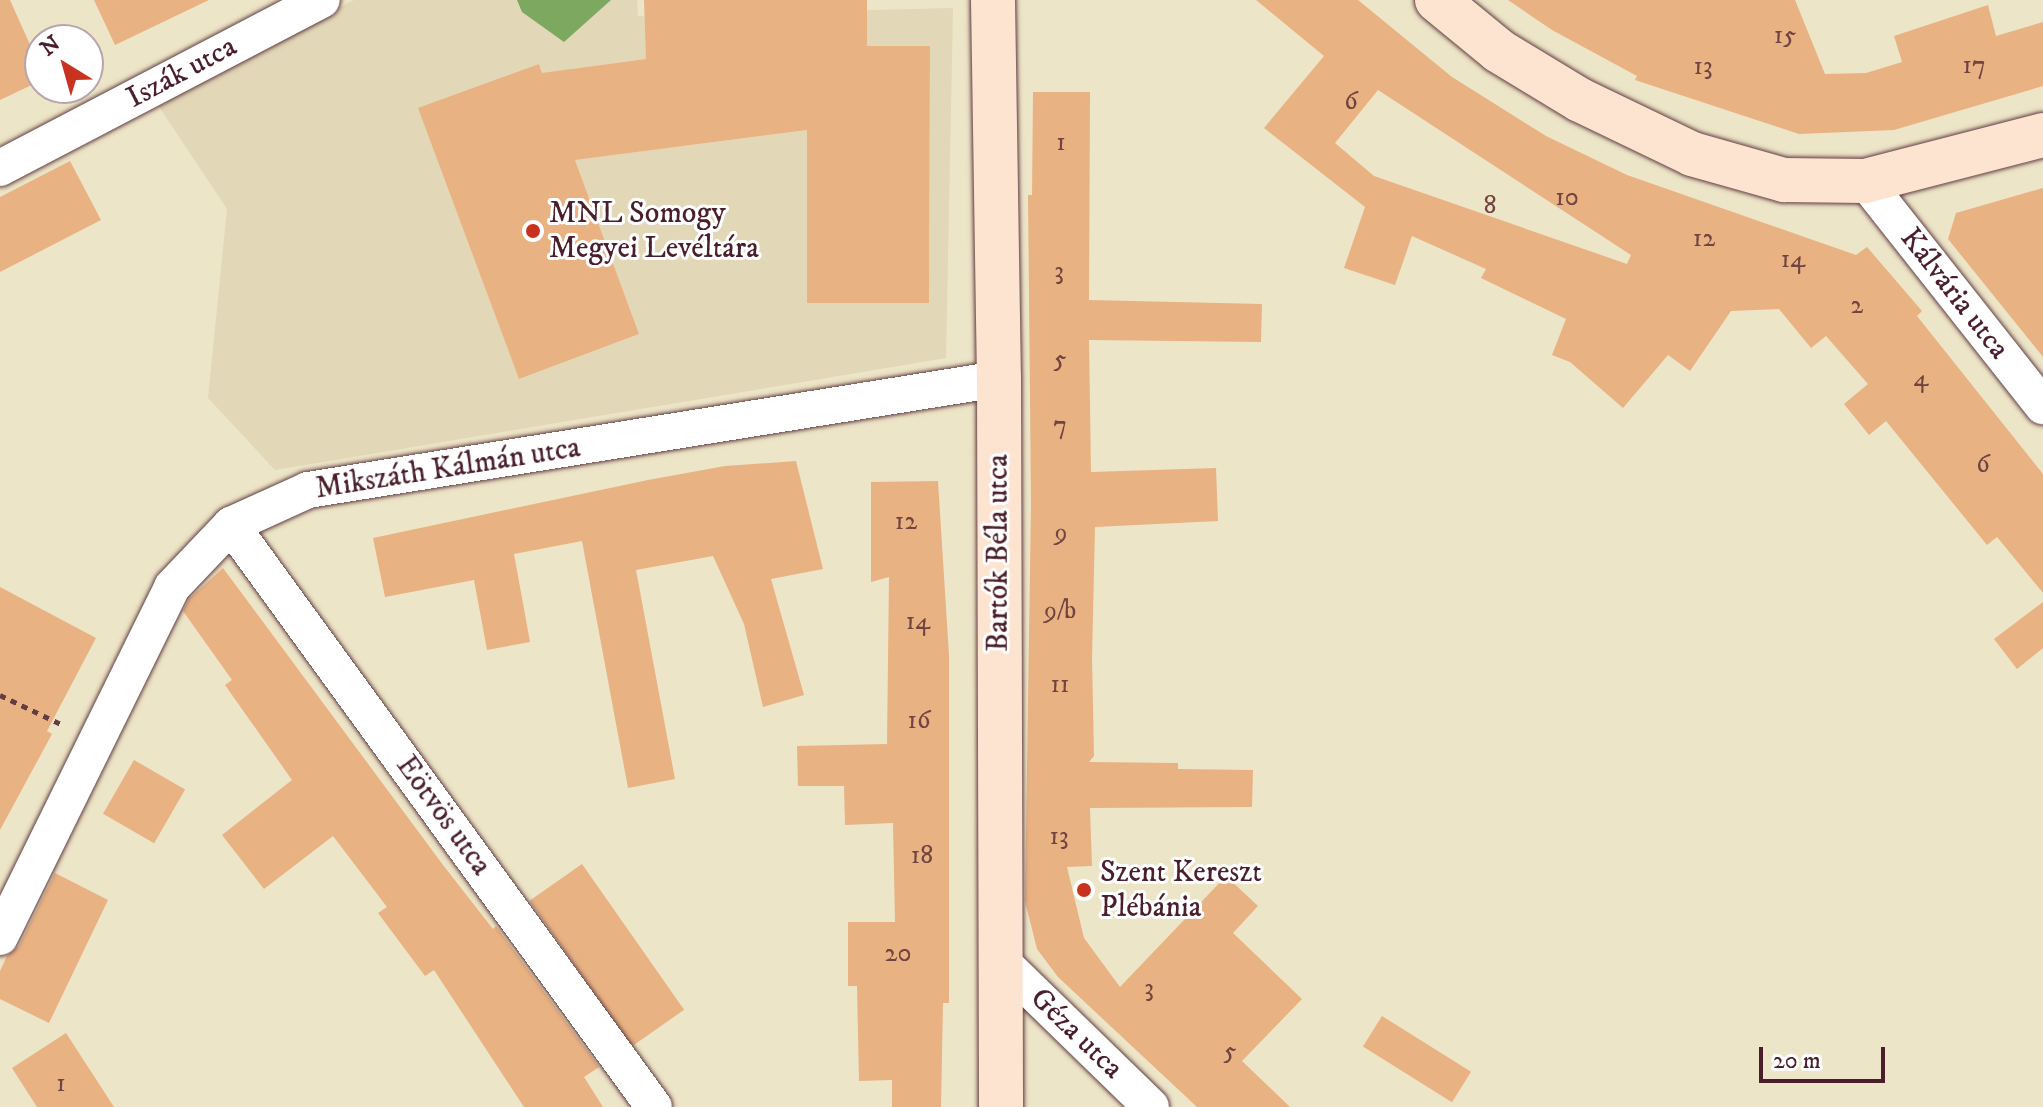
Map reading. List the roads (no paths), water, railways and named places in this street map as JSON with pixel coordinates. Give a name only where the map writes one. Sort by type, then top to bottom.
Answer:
[{"type":"street","name":"Iszák utca","points":[[0,168],[322,0]]},
{"type":"street","name":"Bartók Béla utca","points":[[993,0],[999,379],[1001,1107]]},
{"type":"street","points":[[1437,0],[1512,59],[1580,100],[1692,154],[1784,180],[1865,181],[2043,135]]},
{"type":"street","name":"Kálvária utca","points":[[1865,181],[2043,406]]},
{"type":"street","name":"Mikszáth Kálmán utca","points":[[0,937],[172,587],[231,525],[308,490],[999,379]]},
{"type":"street","name":"Eötvös utca","points":[[231,525],[654,1107]]},
{"type":"street","name":"Géza utca","points":[[1001,961],[1151,1107]]},
{"type":"place","name":"MNL Somogy Megyei Levéltára","points":[[533,231]]},
{"type":"place","name":"Szent Kereszt Plébánia","points":[[1084,890]]}]
